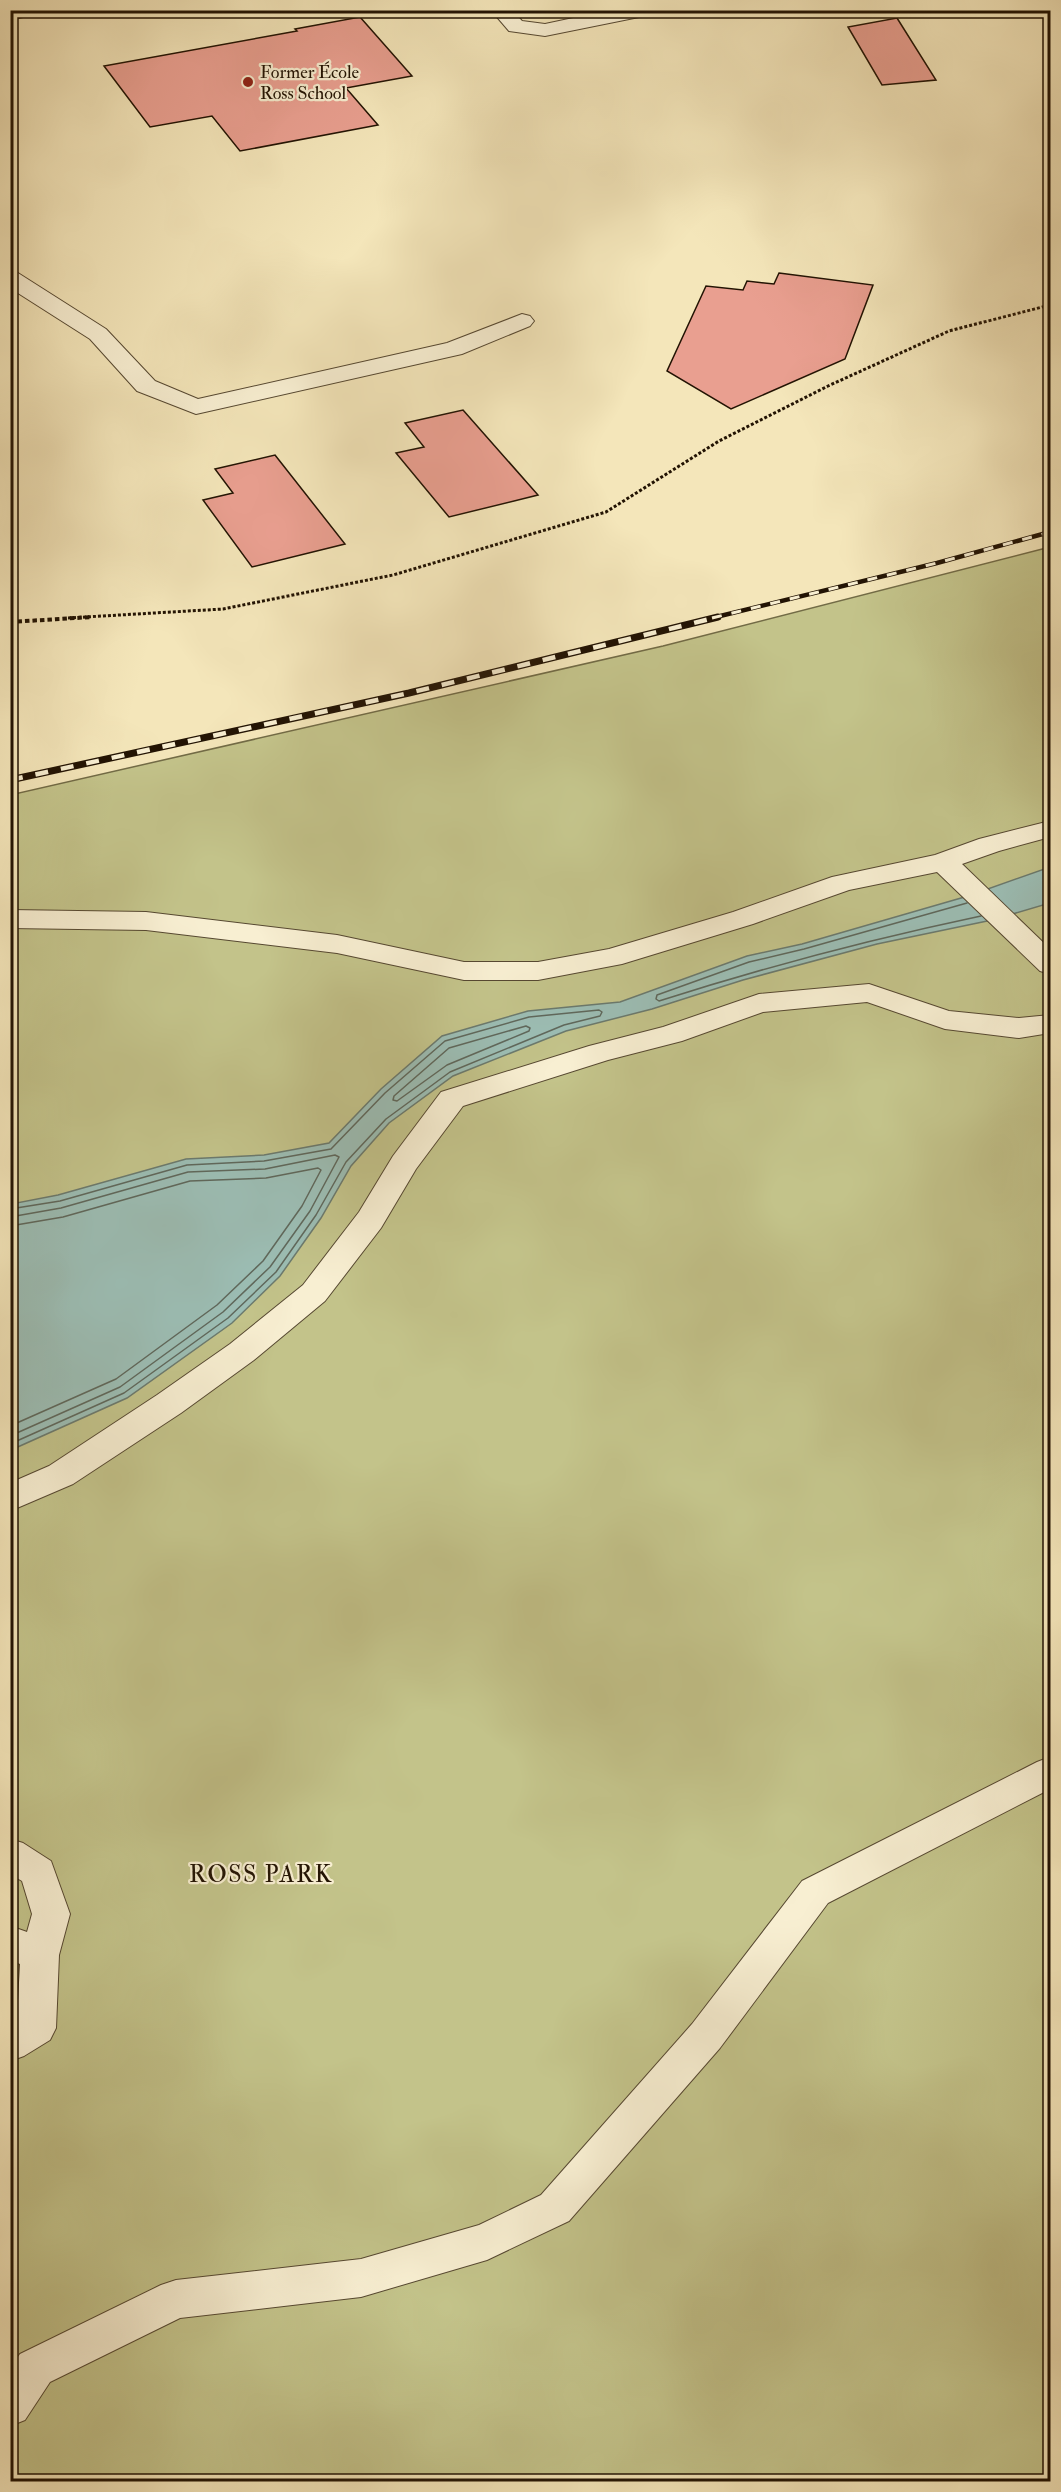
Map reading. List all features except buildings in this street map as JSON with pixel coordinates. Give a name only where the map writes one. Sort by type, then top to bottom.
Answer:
[{"type":"street","points":[[10,14],[29,10]]},
{"type":"street","points":[[501,11],[516,27],[545,30],[644,10]]},
{"type":"street","points":[[10,278],[98,334],[146,386],[196,407],[454,349],[522,321]]},
{"type":"street","points":[[10,307],[40,296]]},
{"type":"lane","points":[[10,919],[146,921],[337,944],[464,972],[538,971],[612,957],[744,918],[842,883],[942,862],[989,844],[1050,829]]},
{"type":"lane","points":[[942,862],[966,882],[1041,957]]},
{"type":"lane","points":[[10,1497],[61,1475],[169,1404],[242,1352],[314,1293],[370,1220],[404,1163],[452,1099],[599,1053],[672,1034],[759,1003],[869,993],[945,1020],[1019,1028],[1050,1024]]},
{"type":"lane","points":[[10,2406],[35,2368],[176,2299],[361,2278],[487,2241],[555,2208],[706,2036],[815,1892],[1050,1772]]},
{"type":"lane","points":[[10,1854],[38,1872],[51,1914],[25,1948],[36,2028],[10,2044]]},
{"type":"path","points":[[10,622],[223,609],[393,575],[606,512],[719,441],[828,386],[949,331],[1050,305]]},
{"type":"green space","points":[[1050,547],[1050,2481],[11,2481],[10,795],[663,646]]},
{"type":"water","points":[[1050,867],[1050,903],[992,920],[877,944],[743,980],[652,1009],[566,1031],[453,1076],[389,1123],[351,1166],[321,1218],[280,1276],[232,1323],[127,1398],[11,1450],[11,1204],[58,1195],[186,1159],[264,1155],[329,1143],[381,1089],[442,1036],[528,1011],[620,1002],[747,956],[802,944],[968,896]]},
{"type":"railway","points":[[712,618],[937,563],[1050,532]]},
{"type":"railway","points":[[10,780],[409,693],[718,617]]},
{"type":"place","name":"Former École Ross School","points":[[248,82]]},
{"type":"district","name":"ROSS PARK","points":[[261,1874]]}]
